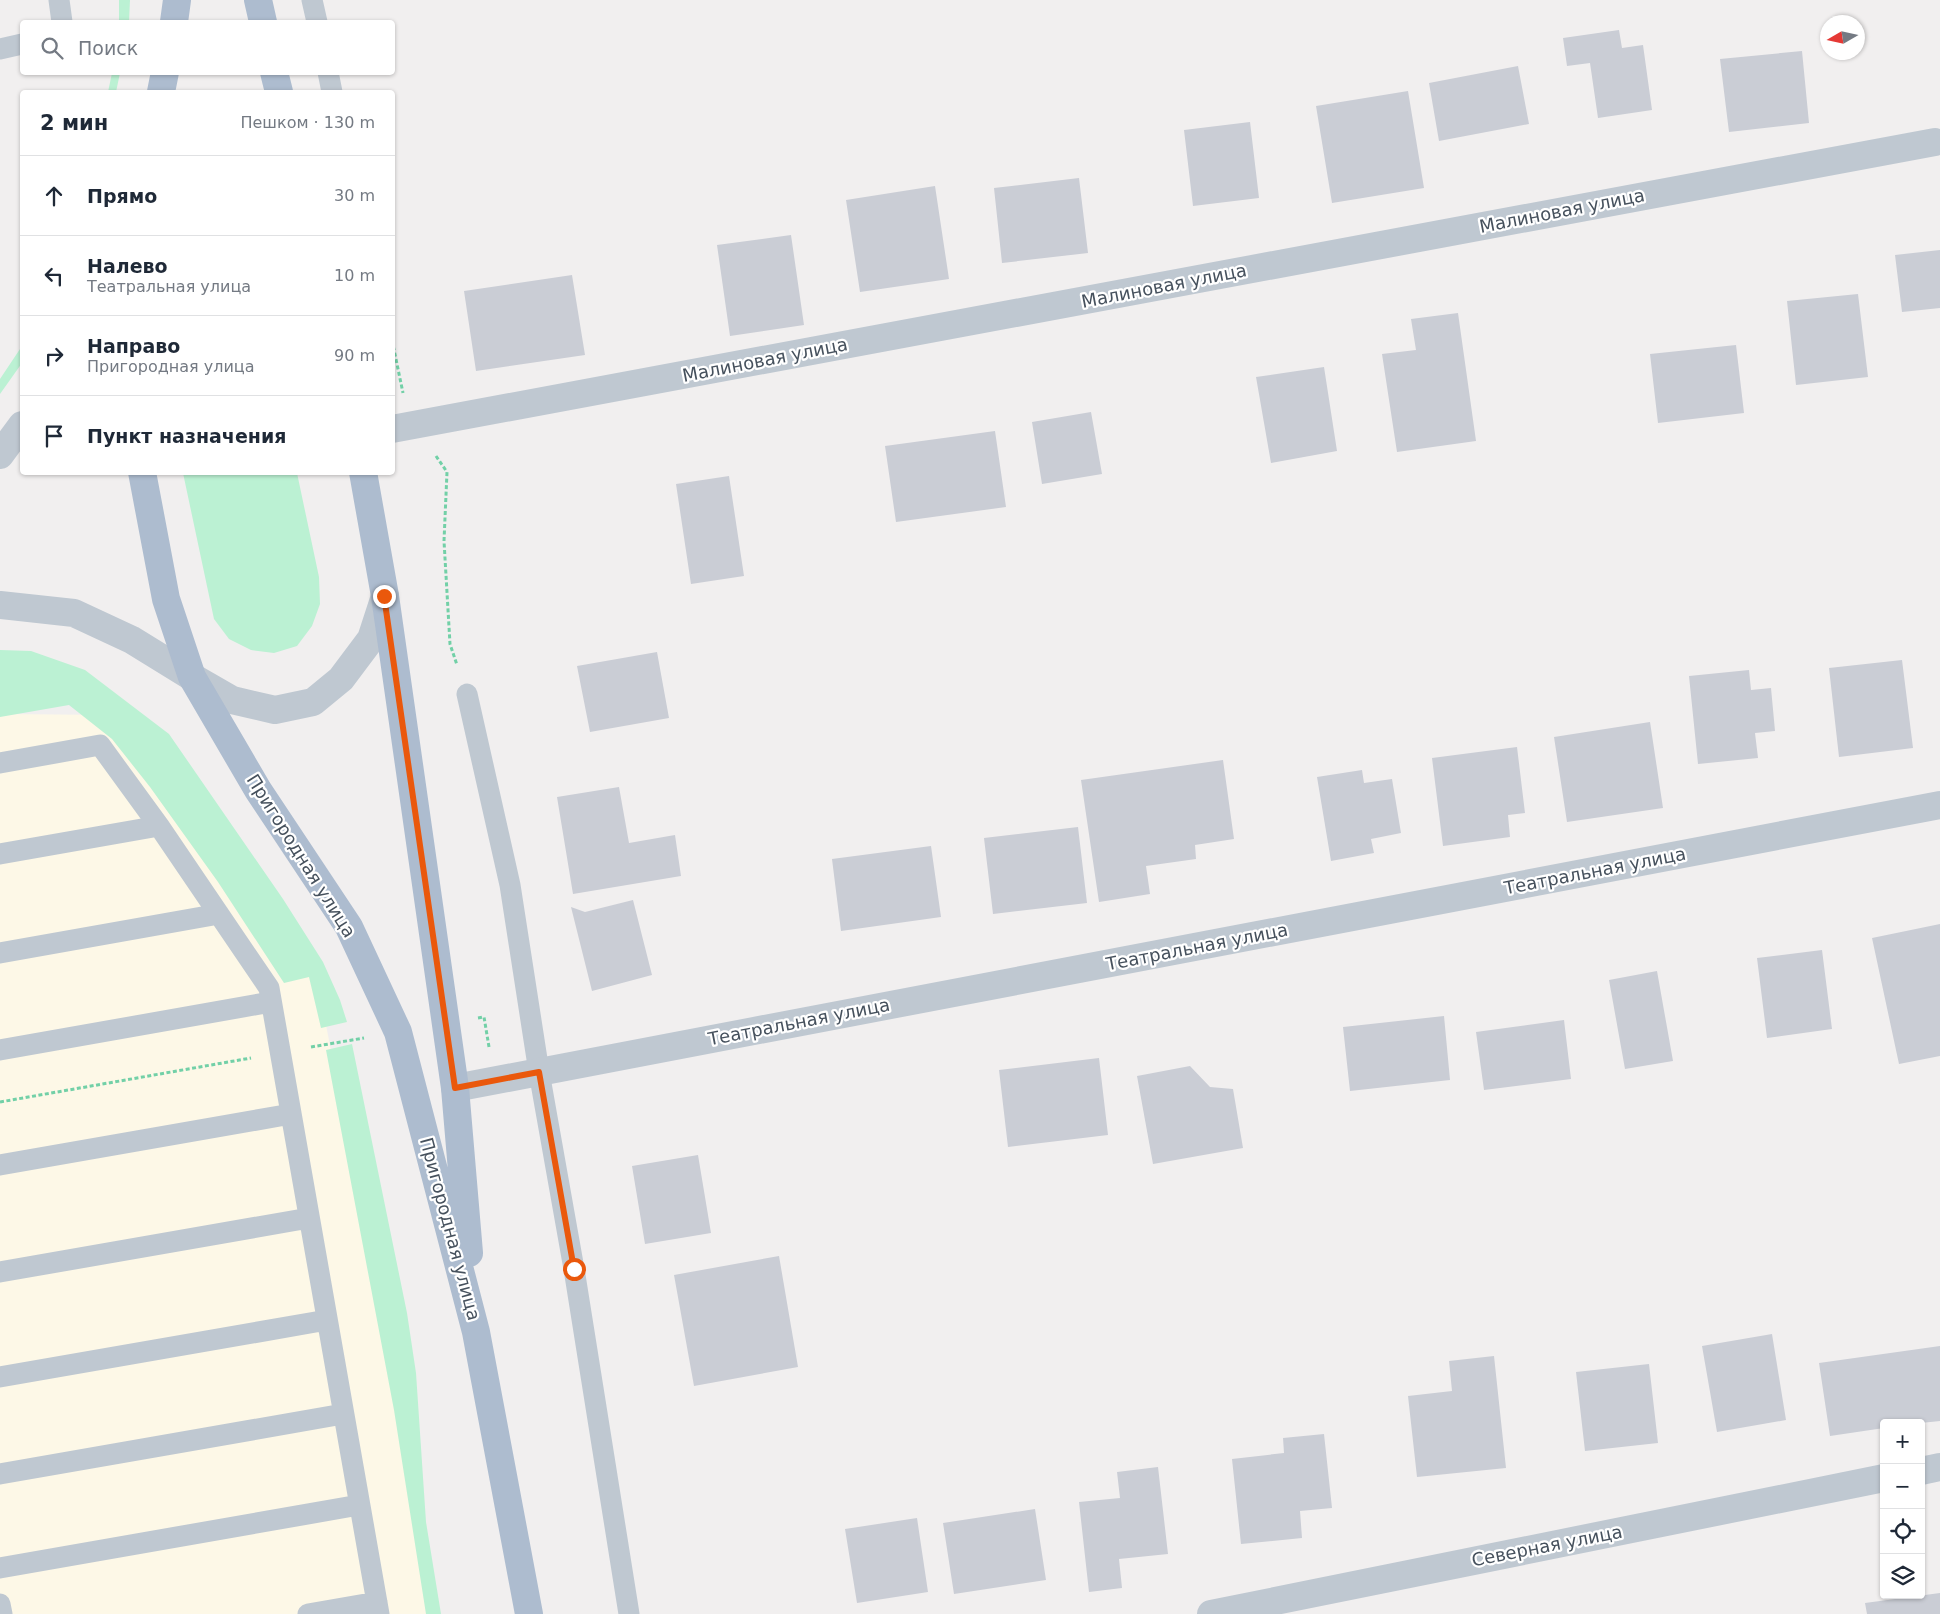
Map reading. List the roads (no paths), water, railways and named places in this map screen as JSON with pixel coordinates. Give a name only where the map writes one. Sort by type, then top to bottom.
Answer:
[{"type":"main road","points":[[174,20],[177,0]]},
{"type":"main road","points":[[258,0],[263,20]]},
{"type":"main road","points":[[161,90],[164,75]]},
{"type":"main road","points":[[275,75],[278,90]]},
{"type":"main road","name":"Пригородная улица","points":[[143,475],[166,599],[192,677],[258,790],[349,927],[398,1032],[476,1332],[529,1614]]},
{"type":"main road","name":"Пригородная улица","points":[[364,475],[384,596],[455,1088],[476,1332]]},
{"type":"street","name":"Малиновая улица","points":[[404,427],[1935,142]]},
{"type":"street","points":[[0,455],[20,428]]},
{"type":"street","points":[[0,605],[74,614],[132,640],[232,700],[275,710],[314,702],[341,679],[371,639],[384,596]]},
{"type":"street","name":"Театральная улица","points":[[455,1088],[1940,805]]},
{"type":"street","points":[[1925,1470],[1940,1467]]},
{"type":"street","name":"Северная улица","points":[[1211,1614],[1880,1479]]},
{"type":"lane","points":[[58,0],[62,20]]},
{"type":"lane","points":[[312,0],[317,20]]},
{"type":"lane","points":[[0,49],[20,44]]},
{"type":"lane","points":[[329,75],[332,90]]},
{"type":"lane","points":[[467,694],[510,885],[539,1072],[574,1269],[629,1614]]},
{"type":"lane","points":[[0,762],[100,745],[269,988],[378,1608],[308,1614]]},
{"type":"lane","points":[[0,854],[158,826]]},
{"type":"lane","points":[[0,953],[219,914]]},
{"type":"lane","points":[[0,1050],[271,1002]]},
{"type":"lane","points":[[0,1165],[291,1114]]},
{"type":"lane","points":[[0,1272],[309,1218]]},
{"type":"lane","points":[[0,1377],[327,1320]]},
{"type":"lane","points":[[0,1474],[343,1414]]},
{"type":"lane","points":[[0,1568],[359,1505]]},
{"type":"lane","points":[[0,1604],[2,1614]]}]
